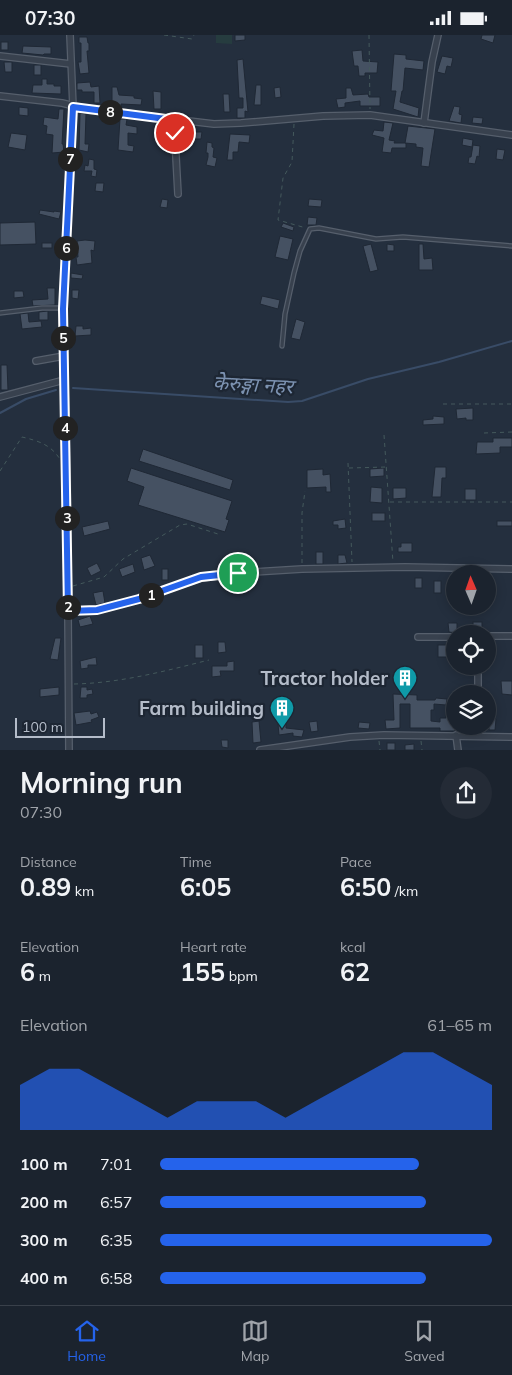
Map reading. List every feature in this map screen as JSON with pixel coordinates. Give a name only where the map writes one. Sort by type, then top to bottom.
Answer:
[{"type":"street","points":[[69,750],[63,309],[73,107],[70,35]]},
{"type":"street","points":[[424,123],[432,62],[438,35]]},
{"type":"street","points":[[0,56],[71,64]]},
{"type":"street","points":[[0,96],[62,103],[73,107],[174,120],[241,123],[294,118],[370,115],[512,135]]},
{"type":"street","points":[[174,120],[178,195]]},
{"type":"street","points":[[36,361],[64,356]]},
{"type":"street","points":[[0,397],[64,380]]},
{"type":"street","points":[[68,611],[97,610],[139,599],[201,577],[302,569],[394,567],[512,569]]},
{"type":"street","points":[[496,636],[512,636]]},
{"type":"street","points":[[418,637],[446,637]]},
{"type":"street","points":[[260,750],[350,737],[446,735]]},
{"type":"street","points":[[458,750],[456,735],[512,737]]},
{"type":"lane","points":[[282,347],[284,314],[291,293],[300,251],[309,230],[319,228],[376,239],[404,237],[512,246]]},
{"type":"lane","points":[[0,313],[42,308],[63,309]]},
{"type":"path","points":[[164,35],[192,39],[194,35]]},
{"type":"path","points":[[369,35],[370,115]]},
{"type":"path","points":[[294,118],[292,162],[283,179],[278,220],[309,230]]},
{"type":"path","points":[[442,404],[512,404]]},
{"type":"path","points":[[484,433],[512,432]]},
{"type":"path","points":[[384,435],[394,567]]},
{"type":"path","points":[[0,471],[22,437],[42,442],[53,449],[66,473]]},
{"type":"path","points":[[348,463],[353,568]]},
{"type":"path","points":[[348,469],[387,467]]},
{"type":"path","points":[[302,569],[302,513],[305,491]]},
{"type":"path","points":[[389,502],[512,502]]},
{"type":"path","points":[[68,588],[104,577],[123,559],[180,525],[187,524],[221,535]]},
{"type":"path","points":[[69,684],[126,679],[172,670],[209,659]]},
{"type":"path","points":[[378,735],[380,750]]},
{"type":"path","points":[[420,735],[422,750]]},
{"type":"green space","points":[[216,35],[232,35],[232,44],[216,43]]},
{"type":"building","points":[[235,35],[245,35],[245,40],[235,41]]},
{"type":"building","points":[[482,35],[495,35],[493,43],[481,39]]},
{"type":"building","points":[[79,37],[87,37],[89,43],[89,51],[87,51],[89,73],[80,74],[78,62],[81,62],[81,43],[79,43]]},
{"type":"building","points":[[1,42],[8,42],[8,50],[1,50]]},
{"type":"building","points":[[23,46],[51,47],[51,54],[22,53]]},
{"type":"building","points":[[362,50],[363,61],[378,62],[377,73],[365,73],[365,76],[359,76],[358,66],[354,66],[352,51]]},
{"type":"building","points":[[394,54],[406,55],[406,59],[424,61],[423,70],[405,68],[400,102],[419,108],[418,117],[393,109],[396,91],[391,91]]},
{"type":"building","points":[[442,56],[453,58],[451,67],[447,66],[445,74],[437,72]]},
{"type":"building","points":[[243,59],[248,112],[245,111],[245,118],[237,118],[237,108],[243,108],[243,98],[239,98],[237,60]]},
{"type":"building","points":[[4,62],[12,62],[12,72],[5,72]]},
{"type":"building","points":[[34,65],[41,65],[41,75],[34,75]]},
{"type":"building","points":[[42,79],[47,79],[47,84],[61,86],[61,94],[32,93],[33,85],[42,85]]},
{"type":"building","points":[[90,82],[91,87],[99,86],[100,103],[94,103],[94,92],[77,90],[77,83]]},
{"type":"building","points":[[256,85],[261,85],[261,105],[254,105]]},
{"type":"building","points":[[112,87],[117,87],[119,95],[134,96],[134,98],[142,99],[141,105],[121,104],[121,107],[112,107]]},
{"type":"building","points":[[280,87],[281,97],[275,98],[274,88]]},
{"type":"building","points":[[346,88],[351,88],[353,95],[368,94],[369,97],[380,97],[380,106],[360,106],[360,101],[345,103],[345,107],[338,108],[336,99],[346,98]]},
{"type":"building","points":[[153,91],[161,92],[161,109],[154,109]]},
{"type":"building","points":[[223,94],[229,94],[230,112],[224,112]]},
{"type":"building","points":[[454,106],[460,107],[461,123],[449,121]]},
{"type":"building","points":[[19,107],[28,108],[28,116],[19,115]]},
{"type":"building","points":[[59,109],[64,109],[62,144],[64,152],[52,153],[53,135],[46,134],[47,126],[43,125],[44,117],[58,119]]},
{"type":"building","points":[[80,113],[86,114],[85,144],[89,144],[88,152],[79,150]]},
{"type":"building","points":[[473,117],[483,118],[482,124],[472,123]]},
{"type":"building","points":[[120,119],[127,119],[126,125],[137,127],[137,134],[128,133],[128,145],[134,146],[133,152],[118,150]]},
{"type":"building","points":[[384,122],[393,123],[389,140],[395,141],[394,143],[406,143],[406,148],[392,148],[391,153],[382,152],[384,138],[372,135],[374,130],[383,131]]},
{"type":"building","points":[[179,125],[187,126],[186,130],[183,130],[184,143],[180,143]]},
{"type":"building","points":[[408,126],[435,129],[429,167],[421,166],[423,148],[416,147],[416,144],[405,143]]},
{"type":"building","points":[[193,132],[202,132],[201,139],[193,139]]},
{"type":"building","points":[[11,133],[27,135],[25,150],[8,147]]},
{"type":"building","points":[[230,134],[250,135],[249,143],[239,142],[238,152],[233,152],[233,160],[227,160]]},
{"type":"building","points":[[463,138],[473,140],[472,147],[462,145]]},
{"type":"building","points":[[207,142],[212,143],[214,148],[213,157],[217,158],[215,167],[206,165],[208,157],[208,153],[206,153]]},
{"type":"building","points":[[473,145],[480,146],[479,157],[477,156],[475,164],[468,163]]},
{"type":"building","points":[[497,149],[505,150],[503,160],[496,159]]},
{"type":"building","points":[[89,159],[94,160],[94,169],[97,170],[96,177],[91,176],[92,171],[84,171],[85,165],[88,166]]},
{"type":"building","points":[[96,183],[104,183],[103,192],[95,191]]},
{"type":"building","points":[[162,199],[168,200],[167,208],[160,207]]},
{"type":"building","points":[[309,199],[322,200],[321,207],[308,206]]},
{"type":"building","points":[[40,210],[61,212],[59,219],[39,214]]},
{"type":"building","points":[[308,217],[317,218],[316,225],[307,225]]},
{"type":"building","points":[[35,222],[36,244],[0,245],[0,223]]},
{"type":"building","points":[[283,223],[294,227],[293,231],[281,227]]},
{"type":"building","points":[[280,236],[293,239],[288,260],[275,257]]},
{"type":"building","points":[[77,241],[95,241],[94,251],[91,250],[92,263],[77,265]]},
{"type":"building","points":[[42,243],[52,243],[52,248],[42,248]]},
{"type":"building","points":[[371,244],[378,270],[370,272],[363,246]]},
{"type":"building","points":[[387,244],[394,245],[394,251],[387,251]]},
{"type":"building","points":[[419,244],[423,244],[424,259],[432,258],[433,270],[419,270]]},
{"type":"building","points":[[71,273],[83,275],[82,279],[71,278]]},
{"type":"building","points":[[47,288],[55,288],[55,305],[33,306],[32,300],[48,299]]},
{"type":"building","points":[[72,290],[79,290],[78,299],[72,298]]},
{"type":"building","points":[[14,291],[23,291],[24,297],[14,298]]},
{"type":"building","points":[[262,296],[280,300],[278,309],[260,304]]},
{"type":"building","points":[[48,311],[48,320],[39,320],[39,312]]},
{"type":"building","points":[[28,313],[29,322],[41,321],[42,327],[22,329],[20,314]]},
{"type":"building","points":[[296,319],[305,322],[300,340],[291,338]]},
{"type":"building","points":[[76,326],[83,326],[83,329],[91,328],[91,335],[75,336]]},
{"type":"building","points":[[1,365],[7,365],[8,390],[1,390]]},
{"type":"building","points":[[473,408],[473,420],[466,420],[466,418],[457,419],[456,409]]},
{"type":"building","points":[[433,416],[444,417],[444,424],[423,425],[423,420],[433,419]]},
{"type":"building","points":[[493,438],[512,438],[512,447],[500,447],[500,453],[476,454],[477,442],[493,442]]},
{"type":"building","points":[[143,449],[233,480],[230,490],[139,461]]},
{"type":"building","points":[[435,467],[446,467],[446,478],[442,478],[441,497],[432,497]]},
{"type":"building","points":[[131,468],[232,501],[226,519],[229,520],[225,532],[138,505],[144,487],[127,481]]},
{"type":"building","points":[[384,468],[384,476],[370,477],[370,469]]},
{"type":"building","points":[[323,469],[323,475],[330,474],[331,492],[326,492],[326,487],[307,488],[307,470]]},
{"type":"building","points":[[371,487],[382,488],[382,503],[370,502]]},
{"type":"building","points":[[393,488],[406,488],[406,498],[393,499]]},
{"type":"building","points":[[465,489],[476,489],[476,500],[465,500]]},
{"type":"building","points":[[372,513],[385,513],[385,521],[372,521]]},
{"type":"building","points":[[345,519],[346,528],[338,529],[338,525],[333,525],[333,521]]},
{"type":"building","points":[[108,521],[110,529],[84,536],[82,527]]},
{"type":"building","points":[[497,521],[512,521],[512,526],[497,526]]},
{"type":"building","points":[[401,543],[412,543],[412,552],[398,552],[398,547],[401,547]]},
{"type":"building","points":[[316,552],[323,552],[323,564],[316,564]]},
{"type":"building","points":[[150,555],[155,566],[144,570],[141,558]]},
{"type":"building","points":[[338,555],[345,555],[347,563],[338,564]]},
{"type":"building","points":[[97,563],[101,571],[91,576],[87,568]]},
{"type":"building","points":[[133,564],[135,572],[122,577],[119,569]]},
{"type":"building","points":[[162,569],[168,569],[168,580],[162,580]]},
{"type":"building","points":[[415,578],[422,578],[422,588],[415,588]]},
{"type":"building","points":[[434,581],[441,581],[441,593],[434,593]]},
{"type":"building","points":[[103,591],[105,603],[96,605],[93,593]]},
{"type":"building","points":[[90,616],[93,624],[80,627],[78,620]]},
{"type":"building","points":[[473,622],[482,622],[482,625],[473,625]]},
{"type":"building","points":[[448,623],[457,623],[457,625],[448,625]]},
{"type":"building","points":[[55,638],[61,638],[58,660],[50,659]]},
{"type":"building","points":[[218,642],[225,642],[226,652],[218,653]]},
{"type":"building","points":[[195,645],[203,645],[203,658],[195,658]]},
{"type":"building","points":[[438,645],[446,645],[446,657],[438,657]]},
{"type":"building","points":[[96,657],[97,665],[88,665],[88,668],[81,669],[80,661]]},
{"type":"building","points":[[234,661],[234,671],[220,671],[221,676],[212,677],[212,666],[227,666],[227,662]]},
{"type":"building","points":[[501,681],[512,681],[512,695],[502,694]]},
{"type":"building","points":[[59,687],[59,695],[40,697],[40,689]]},
{"type":"building","points":[[81,687],[87,687],[87,690],[92,689],[93,694],[87,695],[87,698],[80,698]]},
{"type":"building","points":[[393,694],[417,695],[417,700],[446,699],[446,705],[434,704],[434,710],[431,710],[431,721],[440,722],[440,718],[446,718],[446,731],[440,731],[440,728],[410,728],[410,704],[400,704],[400,728],[386,729],[385,720],[394,720]]},
{"type":"building","points":[[90,711],[91,714],[97,712],[99,717],[91,720],[92,722],[76,725],[74,713]]},
{"type":"building","points":[[259,721],[261,742],[253,743],[252,722]]},
{"type":"building","points":[[317,721],[318,731],[311,732],[309,722]]},
{"type":"building","points":[[359,722],[370,723],[369,729],[358,728]]},
{"type":"building","points":[[286,723],[286,728],[304,730],[302,737],[293,736],[293,733],[279,735],[278,724]]},
{"type":"building","points":[[221,740],[228,740],[228,748],[222,747]]},
{"type":"building","points":[[387,743],[395,743],[395,750],[387,750]]},
{"type":"building","points":[[414,744],[414,750],[405,750],[405,745]]},
{"type":"waterway","name":"केेरुङ्गा नहर","points":[[73,388],[288,402],[302,401],[368,379],[439,362],[512,341]]},
{"type":"waterway","points":[[0,413],[26,399],[56,390]]},
{"type":"place","name":"Tractor holder","points":[[405,699]]},
{"type":"place","name":"Farm building","points":[[282,729]]},
{"type":"route","points":[[175,133],[174,120],[73,107],[63,309],[68,611],[97,610],[139,599],[201,577],[238,573]]}]
